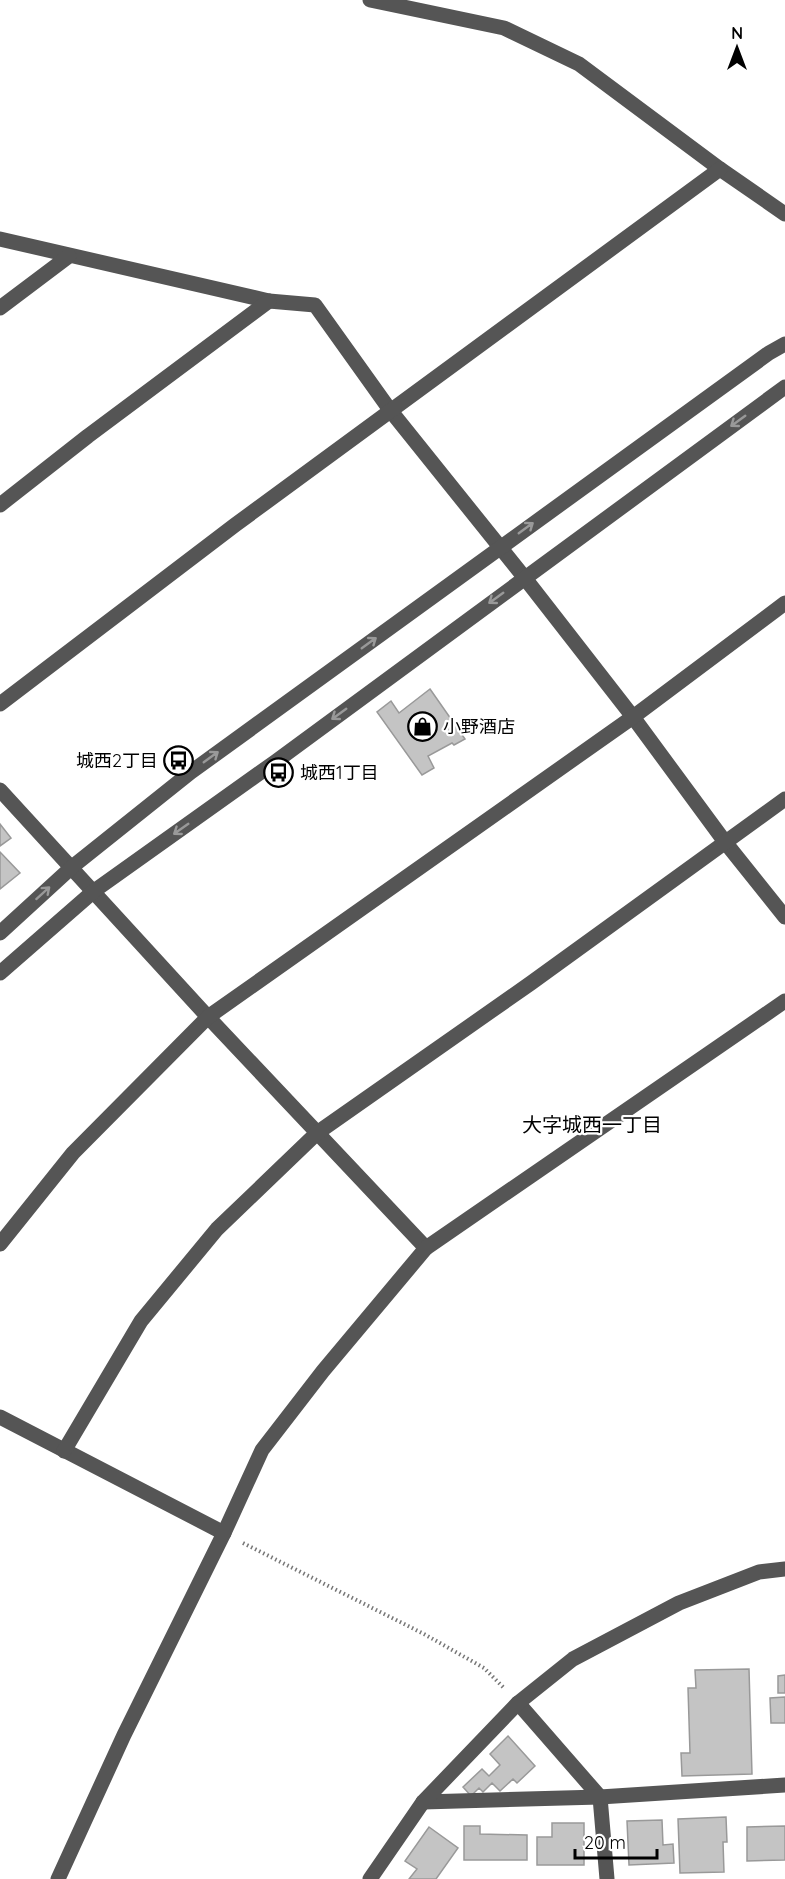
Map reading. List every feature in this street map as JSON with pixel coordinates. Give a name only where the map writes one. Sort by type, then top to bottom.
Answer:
[{"type":"street","points":[[370,0],[504,28],[579,64],[720,169],[785,214]]},
{"type":"street","points":[[0,704],[235,525],[720,169]]},
{"type":"street","points":[[0,239],[269,301],[315,305],[390,410],[524,577],[633,717],[724,842],[785,917]]},
{"type":"street","points":[[0,308],[69,255]]},
{"type":"street","points":[[0,505],[88,436],[269,301]]},
{"type":"street","points":[[0,933],[72,867],[191,772],[769,353],[785,344]]},
{"type":"street","points":[[0,973],[94,891],[265,769],[785,387]]},
{"type":"street","points":[[0,1244],[73,1153],[208,1017],[633,717],[785,603]]},
{"type":"street","points":[[0,790],[208,1017],[426,1248]]},
{"type":"street","points":[[64,1451],[141,1321],[217,1229],[316,1133],[531,983],[785,799]]},
{"type":"street","points":[[58,1879],[124,1735],[224,1533],[262,1450],[323,1371],[426,1248],[785,1001]]},
{"type":"street","points":[[0,1417],[224,1533]]},
{"type":"street","points":[[370,1879],[423,1802],[518,1703],[573,1659],[679,1603],[759,1572],[785,1569]]},
{"type":"street","points":[[518,1703],[600,1797],[607,1879]]},
{"type":"street","points":[[423,1802],[600,1797],[785,1785]]},
{"type":"path","points":[[224,1533],[424,1634],[484,1668],[518,1703]]},
{"type":"building","name":"小野酒店","points":[[430,689],[465,739],[428,756],[434,768],[422,775],[377,712],[391,701],[399,713]]},
{"type":"building","points":[[0,824],[11,838],[0,846]]},
{"type":"building","points":[[0,852],[20,873],[0,889]]},
{"type":"building","points":[[749,1669],[752,1774],[682,1776],[681,1753],[690,1753],[688,1688],[696,1688],[695,1670]]},
{"type":"building","points":[[785,1675],[785,1693],[778,1693],[778,1676]]},
{"type":"building","points":[[785,1697],[785,1723],[771,1723],[770,1698]]},
{"type":"building","points":[[508,1736],[535,1766],[517,1783],[513,1779],[500,1791],[492,1783],[483,1792],[479,1788],[471,1796],[463,1787],[482,1769],[489,1776],[500,1765],[490,1754]]},
{"type":"building","points":[[726,1817],[727,1842],[723,1842],[724,1872],[680,1873],[678,1819]]},
{"type":"building","points":[[662,1820],[663,1845],[673,1844],[674,1863],[629,1865],[627,1821]]},
{"type":"building","points":[[552,1823],[584,1823],[584,1865],[537,1865],[537,1837],[552,1837]]},
{"type":"building","points":[[464,1826],[480,1826],[480,1834],[527,1835],[527,1860],[464,1860]]},
{"type":"building","points":[[785,1826],[785,1860],[747,1861],[747,1827]]},
{"type":"building","points":[[429,1827],[458,1848],[436,1879],[409,1879],[417,1869],[405,1861]]},
{"type":"place","name":"小野酒店","points":[[422,726]]},
{"type":"place","name":"城西2丁目","points":[[179,760]]},
{"type":"place","name":"城西1丁目","points":[[279,772]]},
{"type":"district","name":"大字城西一丁目","points":[[592,1124]]}]
